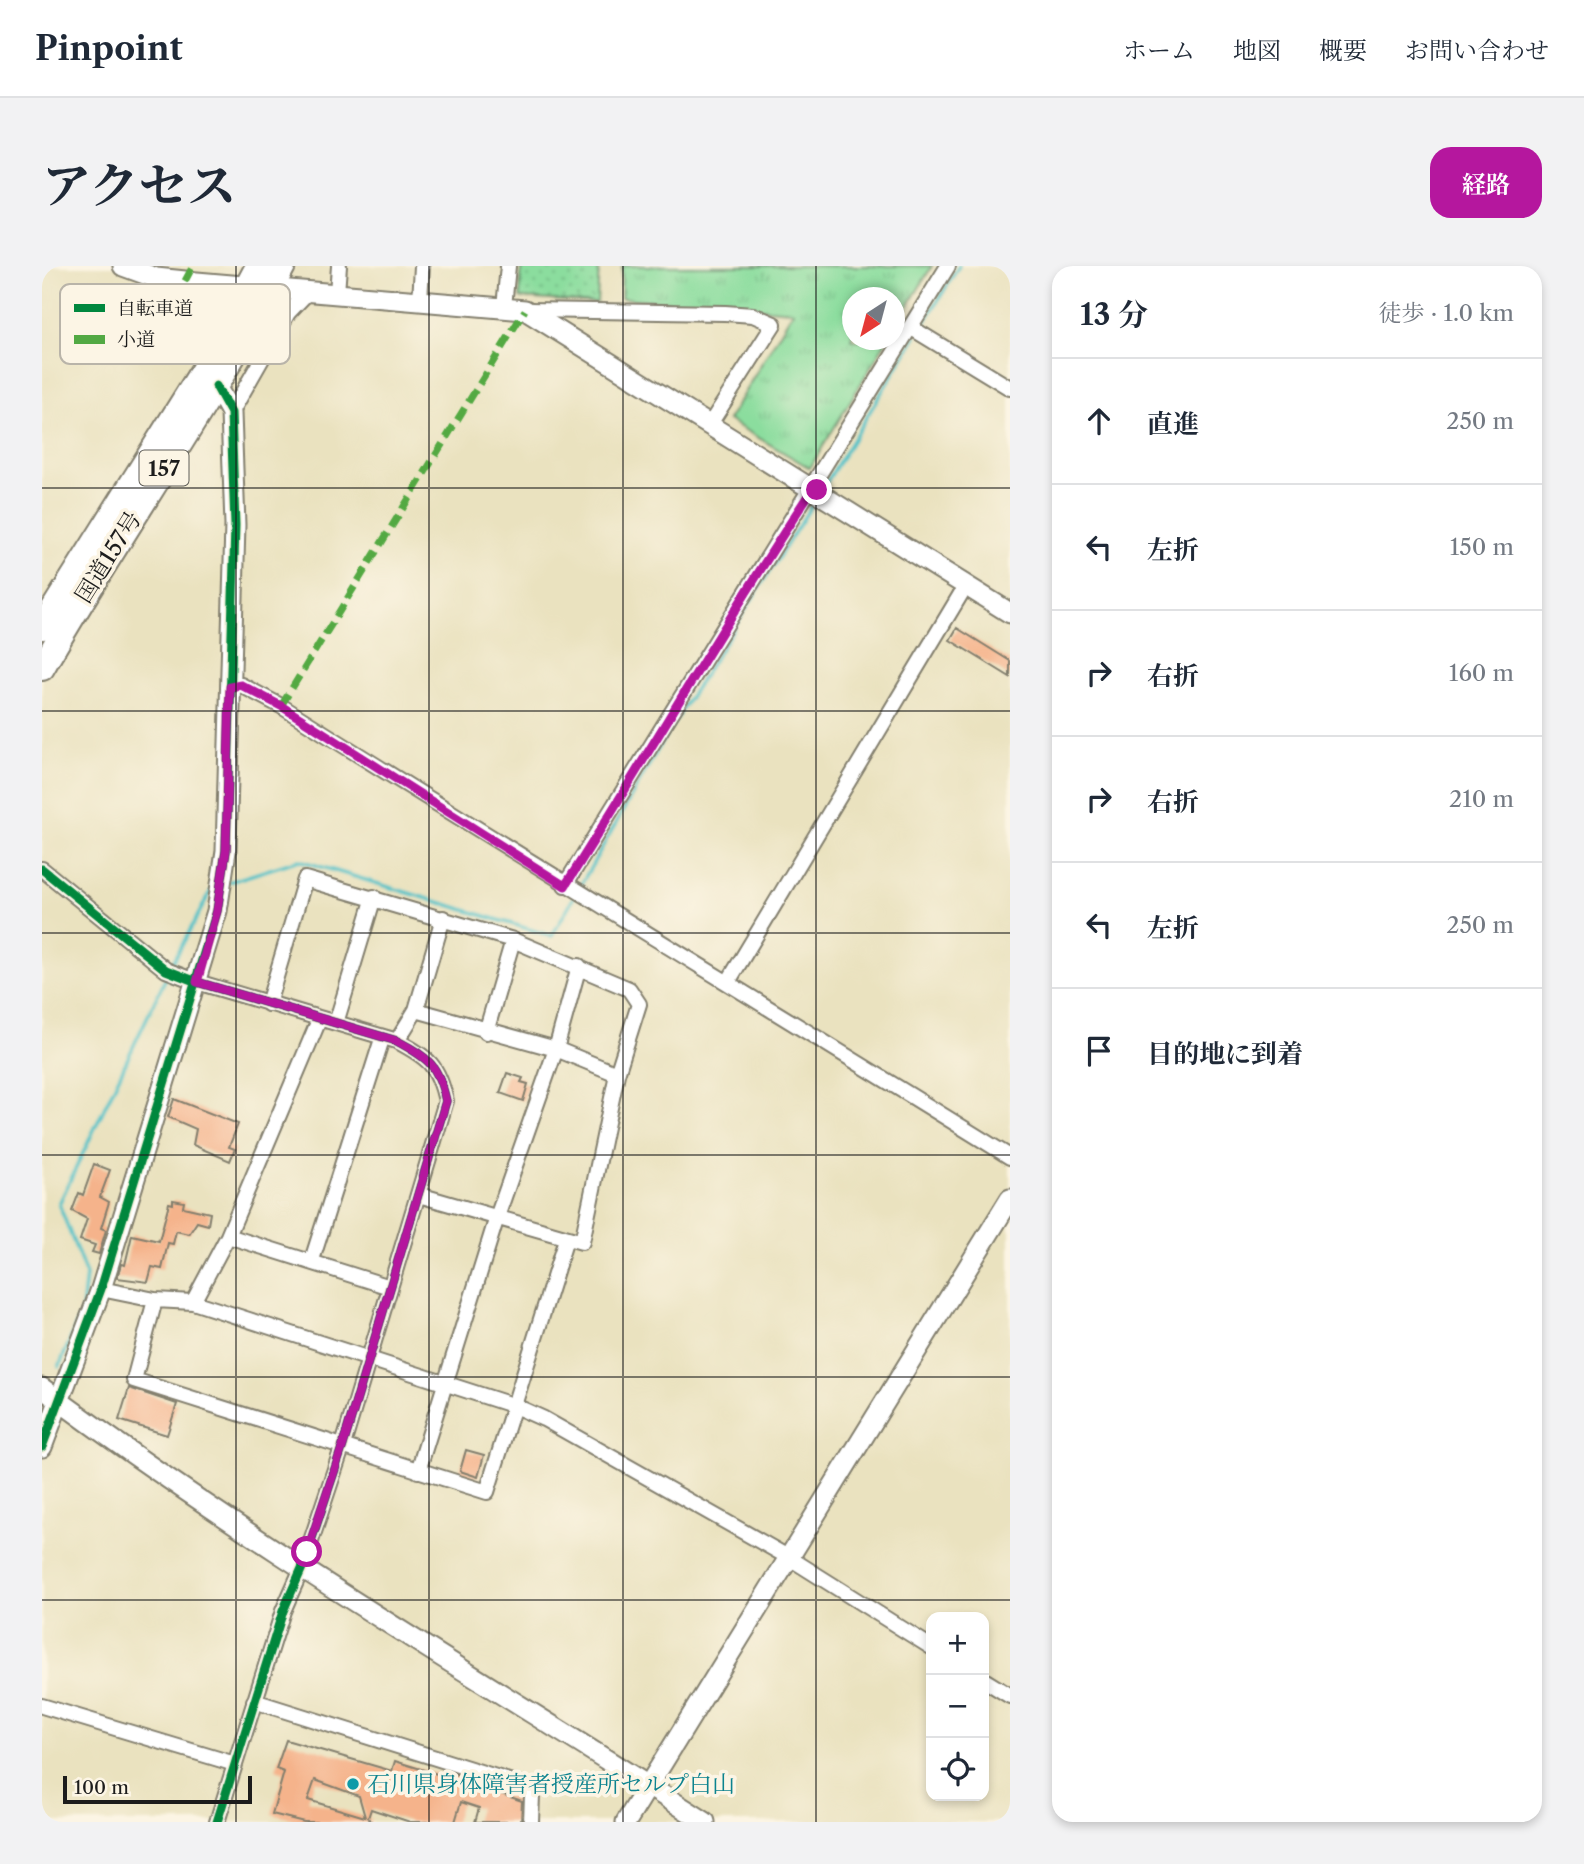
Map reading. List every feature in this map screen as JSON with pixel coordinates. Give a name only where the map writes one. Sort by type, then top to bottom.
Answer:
[{"type":"highway","name":"国道157号","points":[[258,266],[258,284]]},
{"type":"highway","name":"国道157号","points":[[263,284],[283,266]]},
{"type":"highway","name":"国道157号","points":[[42,627],[207,364]]},
{"type":"highway","name":"国道157号","points":[[42,668],[82,597],[216,386],[226,364]]},
{"type":"street","points":[[123,266],[156,278],[212,284]]},
{"type":"street","points":[[337,293],[339,266]]},
{"type":"street","points":[[420,301],[422,266]]},
{"type":"street","points":[[505,307],[508,266]]},
{"type":"street","points":[[573,890],[635,775],[743,593],[818,491],[916,331],[948,266]]},
{"type":"street","points":[[290,290],[525,310],[754,315],[774,324],[710,424]]},
{"type":"street","points":[[290,311],[310,290]]},
{"type":"street","points":[[525,310],[1010,613]]},
{"type":"street","points":[[916,331],[1010,388]]},
{"type":"street","points":[[231,413],[259,364]]},
{"type":"street","points":[[42,1447],[101,1289],[217,911],[226,851],[235,525],[231,413],[216,386]]},
{"type":"street","points":[[728,982],[965,587]]},
{"type":"street","points":[[230,687],[241,685],[281,706],[573,890],[728,982],[1010,1157]]},
{"type":"street","points":[[42,869],[170,972],[319,1020],[397,1041],[426,1056],[441,1077],[446,1101],[343,1445],[302,1568],[283,1611],[217,1822]]},
{"type":"street","points":[[268,1004],[305,879],[374,897],[513,940],[629,989],[639,1004],[617,1073],[582,1242],[419,1195]]},
{"type":"street","points":[[336,1023],[374,897]]},
{"type":"street","points":[[397,1041],[416,1010],[443,918]]},
{"type":"street","points":[[486,1032],[513,940]]},
{"type":"street","points":[[418,1471],[497,1217],[556,1049],[579,966]]},
{"type":"street","points":[[416,1010],[486,1032],[556,1049],[617,1073]]},
{"type":"street","points":[[193,1302],[228,1236],[319,1020]]},
{"type":"street","points":[[312,1260],[382,1038]]},
{"type":"street","points":[[626,1822],[1010,1199]]},
{"type":"street","points":[[228,1236],[312,1260],[390,1287]]},
{"type":"street","points":[[155,1300],[134,1380],[486,1492],[566,1239]]},
{"type":"street","points":[[101,1289],[155,1300],[193,1302],[515,1406],[544,1419],[788,1557],[926,1644]]},
{"type":"street","points":[[42,1388],[185,1491],[302,1568],[705,1822]]},
{"type":"street","points":[[989,1683],[1010,1696]]},
{"type":"street","points":[[254,1701],[528,1787],[532,1795],[531,1822]]},
{"type":"street","points":[[42,1706],[235,1764]]},
{"type":"green space","points":[[521,266],[599,266],[597,303],[520,298]]},
{"type":"green space","points":[[622,266],[932,266],[905,311],[905,287],[842,287],[842,350],[881,350],[810,468],[728,420],[793,311],[621,298]]},
{"type":"building","points":[[957,628],[1010,661],[1010,677],[950,640]]},
{"type":"building","points":[[507,1073],[523,1078],[521,1082],[528,1084],[523,1101],[500,1093]]},
{"type":"building","points":[[174,1099],[238,1124],[229,1147],[235,1149],[230,1161],[193,1145],[196,1129],[168,1117]]},
{"type":"building","points":[[94,1164],[110,1170],[100,1197],[109,1202],[101,1228],[106,1230],[99,1254],[92,1252],[95,1245],[80,1240],[87,1219],[72,1211],[79,1193],[83,1195]]},
{"type":"building","points":[[173,1200],[184,1202],[183,1207],[210,1213],[208,1225],[197,1222],[189,1234],[176,1231],[173,1244],[168,1243],[162,1269],[152,1267],[148,1282],[117,1278],[121,1264],[125,1265],[132,1235],[159,1241],[169,1203],[173,1204]]},
{"type":"building","points":[[129,1388],[177,1404],[167,1435],[119,1420]]},
{"type":"building","points":[[466,1450],[484,1455],[478,1477],[460,1471]]},
{"type":"building","points":[[286,1740],[392,1771],[395,1761],[450,1778],[451,1773],[462,1776],[461,1780],[522,1801],[521,1822],[475,1822],[479,1808],[461,1802],[455,1822],[410,1822],[371,1809],[368,1818],[372,1822],[304,1822],[272,1814],[284,1772],[276,1769]],"holes":[[[315,1780],[359,1796],[365,1817],[308,1800]]]},
{"type":"waterway","points":[[920,330],[959,266]]},
{"type":"waterway","points":[[823,488],[916,336]]},
{"type":"waterway","points":[[579,888],[669,730],[815,500]]},
{"type":"waterway","points":[[229,882],[299,860],[552,936],[575,895]]},
{"type":"waterway","points":[[171,966],[213,887]]},
{"type":"waterway","points":[[59,1367],[82,1311],[86,1275],[59,1204],[168,973]]},
{"type":"marked path","points":[[185,281],[193,266]]},
{"type":"marked path","points":[[281,706],[525,310]]},
{"type":"cycle path","points":[[42,1447],[101,1289],[217,911],[226,851],[235,525],[231,413],[216,386]]},
{"type":"cycle path","points":[[42,869],[166,970],[197,982],[397,1041],[408,1047],[431,1064],[446,1101],[343,1445],[302,1568],[283,1611],[217,1822]]},
{"type":"place","name":"石川県身体障害者授産所セルプ白山","points":[[353,1784]]},
{"type":"route","points":[[307,1552],[343,1445],[446,1101],[441,1077],[426,1056],[397,1041],[197,982],[217,911],[226,851],[230,687],[241,685],[281,706],[565,886],[635,775],[743,593],[813,488],[817,490]]}]
